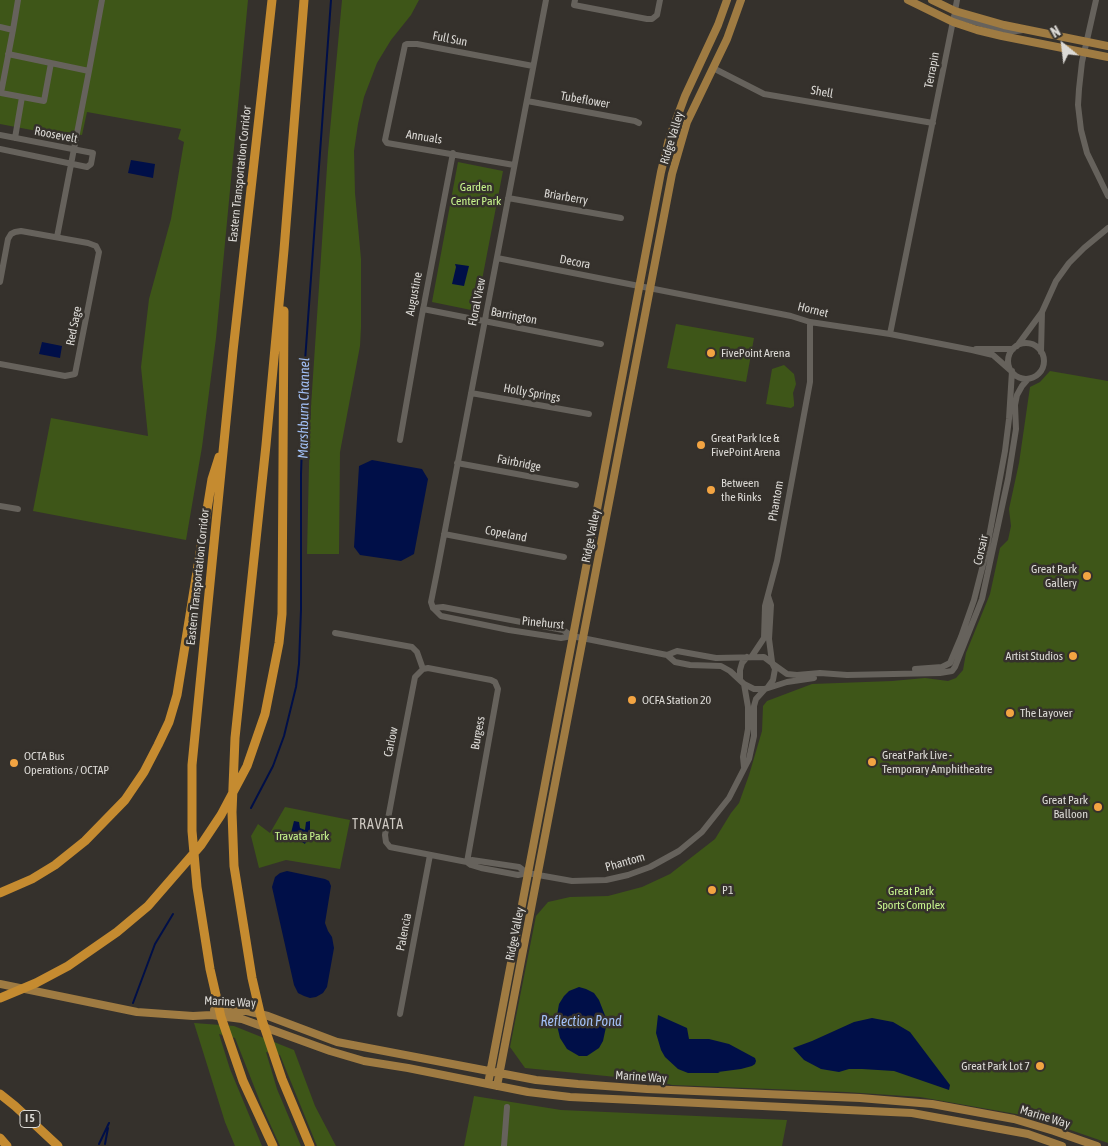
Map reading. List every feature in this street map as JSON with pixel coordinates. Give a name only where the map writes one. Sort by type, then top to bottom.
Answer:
[{"type":"highway","name":"Eastern Transportation Corridor","points":[[272,0],[225,435],[192,766],[192,830],[197,887],[212,978],[227,1036],[243,1080],[273,1146]]},
{"type":"highway","points":[[304,0],[267,435],[234,738],[232,812],[234,866],[252,978],[261,1017],[282,1079],[310,1146]]},
{"type":"highway","points":[[0,998],[36,983],[68,966],[99,946],[136,917],[160,894],[201,845],[221,815],[247,766],[263,722],[274,673],[282,614],[284,250]]},
{"type":"highway","points":[[0,893],[32,879],[69,855],[102,826],[125,800],[144,772],[168,722],[177,695],[212,479],[225,435]]},
{"type":"highway","name":"I 5","points":[[0,1094],[58,1146]]},
{"type":"highway","points":[[0,1138],[7,1146]]},
{"type":"main road","name":"Ridge Valley","points":[[488,1084],[661,172],[669,140],[685,96],[718,25],[727,0]]},
{"type":"main road","name":"Ridge Valley","points":[[497,1086],[672,174],[687,122],[727,39],[741,0]]},
{"type":"main road","points":[[908,0],[953,22],[1002,36],[1108,57]]},
{"type":"main road","points":[[932,0],[955,11],[1004,26],[1108,46]]},
{"type":"main road","name":"Marine Way","points":[[0,984],[137,1012],[228,1016],[242,1019],[344,1056],[528,1092],[570,1097],[912,1113],[1028,1134],[1062,1146]]},
{"type":"main road","name":"Marine Way","points":[[188,1014],[211,1010],[247,1011],[274,1018],[337,1042],[536,1080],[704,1092],[895,1100],[932,1104],[1014,1119],[1097,1146]]},
{"type":"street","points":[[18,0],[2,79],[1,93],[44,101],[51,63]]},
{"type":"street","points":[[57,238],[102,0]]},
{"type":"street","name":"Floral View","points":[[432,608],[431,602],[457,463],[546,0]]},
{"type":"street","points":[[575,0],[574,5],[646,19],[657,16],[660,0]]},
{"type":"street","points":[[955,11],[957,0]]},
{"type":"street","points":[[1096,0],[1084,53],[1079,89],[1081,130],[1087,153],[1108,196]]},
{"type":"street","points":[[953,22],[954,16],[1010,32],[1026,30]]},
{"type":"street","name":"Terrapin","points":[[890,334],[953,22]]},
{"type":"street","points":[[0,27],[12,30]]},
{"type":"street","name":"Full Sun","points":[[396,86],[404,45],[411,43],[533,66]]},
{"type":"street","points":[[8,54],[88,71]]},
{"type":"street","name":"Shell","points":[[713,68],[764,94],[933,123]]},
{"type":"street","name":"Annuals","points":[[396,86],[386,142],[514,165]]},
{"type":"street","points":[[15,138],[22,97]]},
{"type":"street","name":"Tubeflower","points":[[527,101],[635,120],[639,123]]},
{"type":"street","name":"Roosevelt","points":[[0,135],[93,153],[91,164],[87,167],[0,149]]},
{"type":"street","name":"Augustine","points":[[400,440],[453,153]]},
{"type":"street","points":[[661,172],[672,174]]},
{"type":"street","name":"Briarberry","points":[[508,198],[621,218]]},
{"type":"street","points":[[1042,312],[1041,352],[1044,362],[1040,371],[1032,378],[1018,377],[1011,371],[1009,357],[1015,347],[1042,312],[1056,281],[1069,263],[1108,228]]},
{"type":"street","name":"Red Sage","points":[[0,282],[8,239],[11,234],[21,231],[88,243],[96,246],[99,252],[75,374],[65,376],[0,364]]},
{"type":"street","name":"Decora","points":[[497,258],[649,288]]},
{"type":"street","name":"Hornet","points":[[649,288],[791,316],[810,322],[890,334],[972,350],[993,355],[1011,371]]},
{"type":"street","name":"Barrington","points":[[423,309],[601,344]]},
{"type":"street","name":"Phantom","points":[[750,657],[764,638],[765,606],[777,561],[810,382],[810,322]]},
{"type":"street","points":[[1015,347],[1022,344],[1033,345],[1041,352]]},
{"type":"street","name":"Hornet","points":[[972,350],[1015,347]]},
{"type":"street","name":"Corsair","points":[[900,673],[906,670],[947,665],[968,619],[980,580],[993,520],[1009,419],[1011,371]]},
{"type":"street","name":"Corsair","points":[[767,688],[797,680],[847,675],[946,673],[952,671],[982,599],[1008,479],[1016,429],[1018,394],[1028,379]]},
{"type":"street","name":"Holly Springs","points":[[471,393],[589,414]]},
{"type":"street","name":"Fairbridge","points":[[457,463],[576,486]]},
{"type":"street","points":[[0,506],[18,509]]},
{"type":"street","name":"Copeland","points":[[444,534],[564,557]]},
{"type":"street","name":"Phantom","points":[[768,594],[771,606],[770,639],[772,663]]},
{"type":"street","name":"Pinehurst","points":[[432,608],[441,616],[509,630],[561,638],[572,636]]},
{"type":"street","points":[[335,633],[412,647],[417,652],[423,669]]},
{"type":"street","points":[[572,636],[667,655],[675,662],[724,668],[754,689],[767,688],[775,674],[772,663],[764,657],[716,658],[676,651],[667,655]]},
{"type":"street","points":[[742,682],[740,670],[742,663],[750,657]]},
{"type":"street","name":"Corsair","points":[[772,663],[787,674],[820,673],[847,675]]},
{"type":"street","name":"Burgess","points":[[423,669],[428,668],[491,680],[495,682],[498,690],[467,862]]},
{"type":"street","name":"Carlow","points":[[423,669],[415,677],[386,842],[390,847],[467,862],[472,860],[519,867],[527,873]]},
{"type":"street","name":"Phantom","points":[[742,682],[748,707],[748,729],[743,757],[744,768]]},
{"type":"street","name":"Phantom","points":[[527,873],[572,881],[606,880],[628,875],[664,861],[680,852],[709,824],[729,798],[749,759],[753,742],[754,706],[756,699],[767,688]]},
{"type":"street","name":"Palencia","points":[[400,1014],[430,855]]},
{"type":"street","points":[[504,1146],[507,1107]]},
{"type":"green space","points":[[0,0],[248,0],[216,338],[202,447],[186,540],[33,511],[51,418],[148,436],[141,367],[149,299],[171,219],[184,142],[178,139],[181,129],[87,112],[82,135],[63,132],[58,135],[0,124]]},
{"type":"green space","points":[[342,0],[419,0],[411,15],[391,40],[377,63],[364,97],[358,124],[354,151],[355,193],[361,259],[361,327],[360,346],[340,452],[339,554],[307,554],[310,421],[328,152]]},
{"type":"green space","name":"Garden Center Park","points":[[458,162],[503,171],[476,311],[432,302]]},
{"type":"green space","name":"FivePoint Arena","points":[[676,324],[754,338],[746,382],[667,368]]},
{"type":"green space","points":[[784,365],[794,374],[796,384],[793,393],[794,406],[791,408],[766,404],[772,369]]},
{"type":"green space","name":"Great Park Sports Complex","points":[[1050,371],[1108,381],[1108,1143],[1033,1117],[920,1097],[672,1085],[657,1081],[525,1068],[510,1047],[536,916],[548,902],[570,897],[608,896],[642,887],[670,874],[715,839],[739,803],[762,731],[763,706],[767,701],[812,684],[925,678],[948,681],[956,678],[963,670],[966,653],[990,594],[1000,548],[1008,540],[1011,526],[1009,509],[1019,463],[1030,387],[1040,382]]},
{"type":"green space","name":"Travata Park","points":[[285,807],[350,820],[340,869],[286,860],[259,868],[251,836],[258,824],[270,833]]},
{"type":"green space","points":[[194,1023],[234,1026],[294,1050],[315,1106],[336,1146],[317,1146],[280,1055],[266,1052],[277,1089],[301,1146],[280,1146],[235,1038],[219,1034],[230,1069],[262,1146],[235,1146],[225,1122]]},
{"type":"green space","points":[[474,1096],[561,1110],[787,1120],[782,1146],[464,1146]]},
{"type":"water","points":[[131,160],[155,164],[153,178],[128,173]]},
{"type":"water","points":[[455,264],[469,266],[464,286],[452,284]]},
{"type":"water","points":[[42,342],[62,346],[60,358],[39,354]]},
{"type":"water","points":[[372,460],[422,469],[428,479],[414,554],[401,561],[360,555],[354,547],[359,466]]},
{"type":"water","points":[[294,821],[299,822],[300,828],[305,830],[306,822],[310,821],[310,832],[305,844],[302,842],[304,834],[299,833],[297,839],[290,837]]},
{"type":"water","points":[[287,871],[325,879],[329,881],[331,886],[325,923],[332,937],[334,948],[327,987],[323,993],[316,997],[310,998],[298,993],[294,985],[272,887],[275,877]]},
{"type":"water","name":"Reflection Pond","points":[[579,987],[594,993],[606,1018],[603,1041],[599,1048],[587,1056],[579,1056],[567,1049],[560,1038],[556,1021],[559,1004],[564,996],[569,991]]},
{"type":"water","points":[[658,1015],[687,1028],[689,1039],[709,1039],[729,1044],[755,1058],[755,1064],[741,1069],[718,1072],[720,1073],[688,1073],[678,1069],[665,1057],[661,1050],[656,1033]]},
{"type":"water","points":[[872,1018],[893,1022],[910,1032],[950,1085],[949,1090],[894,1071],[849,1069],[839,1072],[821,1069],[804,1060],[793,1048],[854,1022]]},
{"type":"waterway","name":"Marshburn Channel","points":[[251,808],[273,766],[284,736],[296,687],[299,664],[301,474],[305,361],[331,0]]},
{"type":"waterway","name":"Marshburn Channel","points":[[133,1003],[155,944],[173,914]]},
{"type":"waterway","name":"Marshburn Channel","points":[[99,1144],[109,1123]]},
{"type":"waterway","name":"Marshburn Channel","points":[[105,1144],[108,1128]]},
{"type":"place","name":"FivePoint Arena","points":[[711,353]]},
{"type":"place","name":"Great Park Ice & FivePoint Arena","points":[[701,445]]},
{"type":"place","name":"Between the Rinks","points":[[711,490]]},
{"type":"place","name":"Great Park Gallery","points":[[1087,576]]},
{"type":"place","name":"Artist Studios","points":[[1073,656]]},
{"type":"place","name":"OCFA Station 20","points":[[632,700]]},
{"type":"place","name":"The Layover","points":[[1010,713]]},
{"type":"place","name":"Great Park Live - Temporary Amphitheatre","points":[[872,762]]},
{"type":"place","name":"OCTA Bus Operations / OCTAP","points":[[14,763]]},
{"type":"place","name":"Great Park Balloon","points":[[1098,807]]},
{"type":"place","name":"P1","points":[[712,890]]},
{"type":"place","name":"Great Park Lot 7","points":[[1040,1066]]},
{"type":"district","name":"TRAVATA","points":[[378,825]]}]
